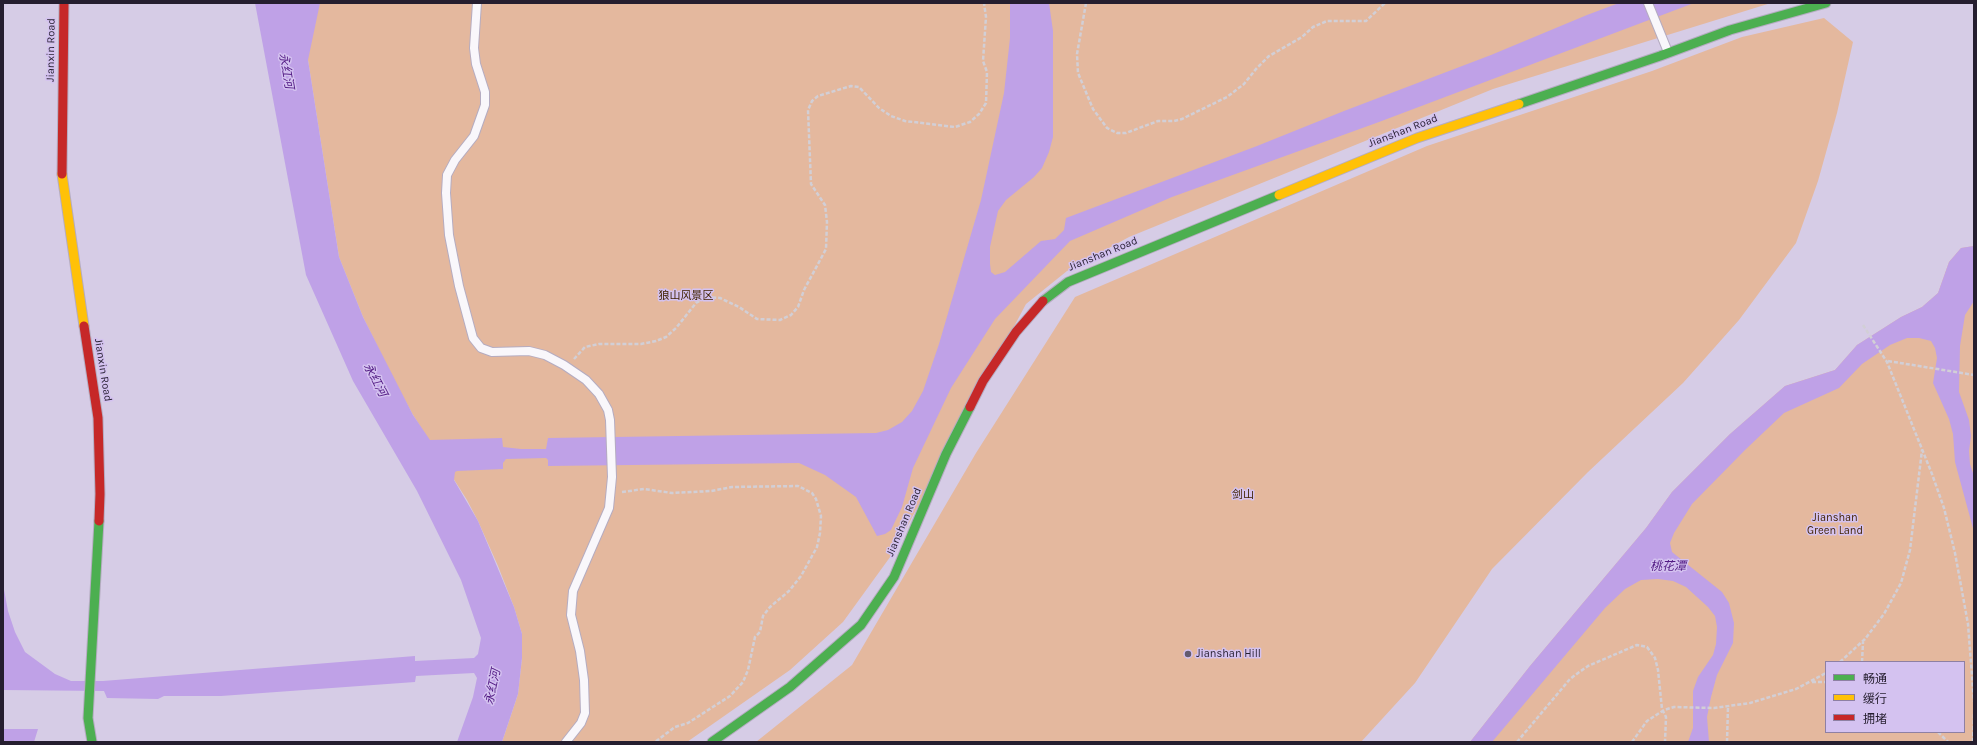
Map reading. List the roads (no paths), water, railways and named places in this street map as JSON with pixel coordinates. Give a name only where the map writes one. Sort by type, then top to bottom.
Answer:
[{"type":"street","name":"Jianxin Road","points":[[64,3],[62,181],[98,418],[100,494],[88,718],[92,742]]},
{"type":"street","name":"Jianshan Road","points":[[712,742],[790,687],[861,625],[894,577],[946,454],[983,381],[1016,332],[1040,303],[1068,282],[1417,138],[1664,55],[1730,30],[1826,3]]},
{"type":"lane","points":[[477,3],[474,48],[476,64],[485,92],[485,105],[474,136],[455,160],[447,175],[446,193],[449,235],[459,286],[473,338],[481,348],[492,352],[529,351],[545,355],[569,368],[586,380],[599,394],[608,410],[610,420],[612,477],[609,508],[573,591],[571,615],[580,651],[584,680],[584,713],[581,723],[566,742]]},
{"type":"lane","points":[[1648,3],[1659,31],[1664,55]]},
{"type":"water","name":"永红河","points":[[255,3],[320,3],[308,60],[339,257],[363,317],[413,415],[430,440],[502,438],[503,447],[546,449],[548,438],[876,433],[888,430],[902,422],[912,411],[923,391],[939,344],[981,200],[1004,93],[1010,38],[1010,3],[1049,3],[1053,31],[1053,137],[1049,152],[1042,168],[1034,177],[1006,200],[998,211],[990,247],[991,272],[995,275],[1005,272],[1041,241],[1055,239],[1064,230],[1066,218],[1491,55],[1587,15],[1619,3],[1694,3],[1379,122],[1172,197],[1070,241],[995,319],[951,388],[913,468],[902,507],[891,530],[885,534],[877,536],[856,497],[825,475],[799,463],[548,466],[548,460],[546,458],[506,459],[503,463],[503,469],[455,472],[454,480],[478,521],[514,607],[522,634],[522,658],[518,694],[502,742],[457,742],[473,697],[477,678],[474,673],[416,676],[415,682],[221,696],[164,696],[158,699],[107,698],[104,691],[3,690],[3,584],[8,611],[15,632],[25,652],[55,674],[71,681],[103,681],[415,656],[415,661],[474,658],[478,654],[481,638],[461,580],[417,491],[353,381],[306,275]]},
{"type":"water","name":"桃花潭","points":[[1974,246],[1974,301],[1965,315],[1960,346],[1959,392],[1969,420],[1971,436],[1969,451],[1970,464],[1974,476],[1974,532],[1955,462],[1953,434],[1949,419],[1933,383],[1937,358],[1935,348],[1931,341],[1919,338],[1907,338],[1890,345],[1862,364],[1839,388],[1784,413],[1692,504],[1674,533],[1670,543],[1672,552],[1722,592],[1729,603],[1734,623],[1733,643],[1717,675],[1711,697],[1707,717],[1709,742],[1688,742],[1693,728],[1693,691],[1698,677],[1713,655],[1716,644],[1717,627],[1715,616],[1708,607],[1686,587],[1673,581],[1658,579],[1641,580],[1625,589],[1605,608],[1492,742],[1470,742],[1530,666],[1646,528],[1672,492],[1730,434],[1785,386],[1835,370],[1857,345],[1901,317],[1922,307],[1938,293],[1949,262],[1961,248]]},
{"type":"water","points":[[3,729],[38,729],[34,742],[3,742]]},
{"type":"place","name":"Jianshan Hill","points":[[1188,654]]},
{"type":"park label","name":"狼山风景区","points":[[686,296]]},
{"type":"park label","name":"剑山","points":[[1243,495]]},
{"type":"park label","name":"Jianshan Green Land","points":[[1835,524]]}]
